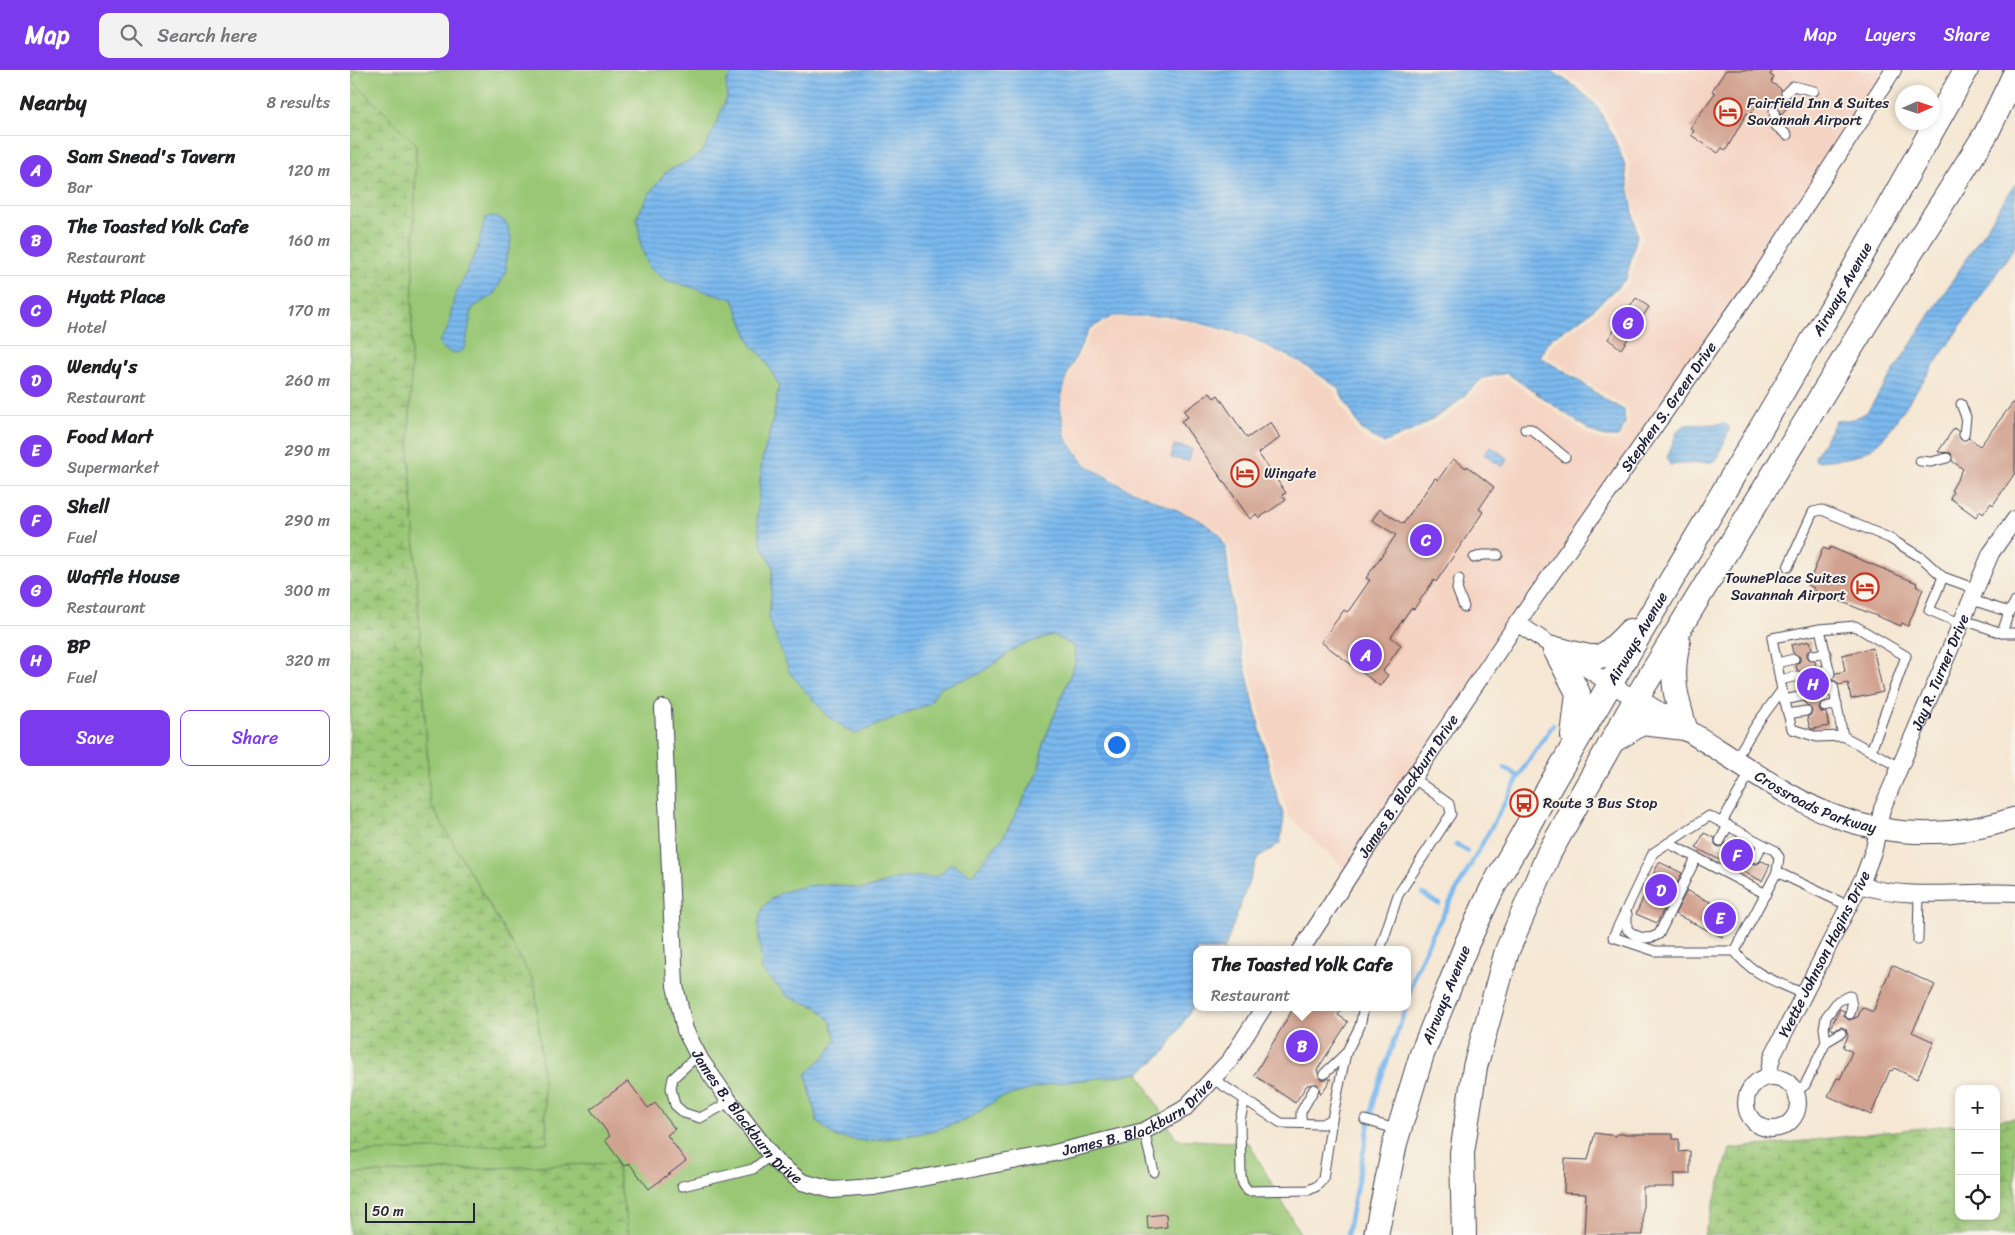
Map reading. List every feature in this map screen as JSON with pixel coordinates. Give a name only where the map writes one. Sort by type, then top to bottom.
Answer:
[{"type":"main road","name":"Airways Avenue","points":[[1376,1235],[1399,1130],[1422,1054],[1467,942],[1492,889],[1570,752],[1838,298],[1966,70]]},
{"type":"main road","name":"Airways Avenue","points":[[1464,1235],[1462,1153],[1475,1067],[1507,951],[1548,853],[1636,699],[1682,628],[1868,320],[1986,134],[2015,74]]},
{"type":"main road","points":[[1555,649],[1598,658],[1609,654],[1666,590]]},
{"type":"main road","points":[[1612,741],[1642,723],[1684,728],[1674,693],[1673,665],[1682,628]]},
{"type":"main road","points":[[1555,649],[1578,694],[1570,752]]},
{"type":"street","name":"Stephen S. Green Drive","points":[[1517,623],[1763,272],[1893,70]]},
{"type":"street","name":"Jay R. Turner Drive","points":[[1878,829],[1882,809],[1963,622],[1990,554],[2015,519]]},
{"type":"street","points":[[1517,623],[1636,699]]},
{"type":"street","name":"James B. Blackburn Drive","points":[[1304,946],[1412,778],[1517,623]]},
{"type":"street","name":"Crossroads Parkway","points":[[1636,699],[1743,765],[1816,808],[1838,818],[1878,829],[1903,832],[1971,830],[2015,818]]},
{"type":"street","name":"James B. Blackburn Drive","points":[[663,708],[676,986],[685,1030],[698,1055],[730,1102],[776,1162],[802,1182],[832,1190],[873,1187],[1050,1154],[1144,1131],[1184,1109],[1214,1079],[1230,1060],[1261,1011]]},
{"type":"street","name":"Yvette Johnson Hagins Drive","points":[[1766,1077],[1773,1055],[1860,885],[1874,849],[1878,829]]},
{"type":"street","points":[[1860,885],[1879,891],[1919,895],[2015,893]]},
{"type":"street","points":[[1766,1077],[1778,1077],[1787,1081],[1795,1092],[1798,1103],[1797,1112],[1785,1126],[1777,1129],[1765,1129],[1756,1125],[1746,1110],[1746,1094],[1751,1086],[1766,1077]]},
{"type":"lane","points":[[1786,92],[1794,86],[1814,91]]},
{"type":"lane","points":[[1774,111],[1776,126],[1787,135]]},
{"type":"lane","points":[[1961,404],[1966,417],[1964,435]]},
{"type":"lane","points":[[1525,429],[1531,430],[1565,457]]},
{"type":"lane","points":[[1920,461],[1931,462],[1947,458]]},
{"type":"lane","points":[[1788,567],[1813,512],[1822,510],[1889,538],[1922,558],[1943,577],[2009,612]]},
{"type":"lane","points":[[1474,558],[1483,554],[1498,555]]},
{"type":"lane","points":[[1943,577],[1929,610],[2002,633],[2015,633]]},
{"type":"lane","points":[[1459,579],[1457,589],[1464,607]]},
{"type":"lane","points":[[2002,633],[2009,612],[2015,602]]},
{"type":"lane","points":[[1870,751],[1906,656],[1855,626],[1820,629],[1772,638],[1792,730],[1817,737],[1843,736],[1870,751],[1900,767]]},
{"type":"lane","points":[[1817,672],[1830,672],[1820,629]]},
{"type":"lane","points":[[1813,655],[1826,653]]},
{"type":"lane","points":[[1777,663],[1794,659]]},
{"type":"lane","points":[[1780,680],[1798,676]]},
{"type":"lane","points":[[1821,693],[1833,688],[1843,736]]},
{"type":"lane","points":[[1720,841],[1756,725],[1782,690]]},
{"type":"lane","points":[[1784,700],[1803,696]]},
{"type":"lane","points":[[1824,707],[1837,704]]},
{"type":"lane","points":[[1788,714],[1806,711]]},
{"type":"lane","points":[[1381,946],[1398,895],[1451,814],[1449,804],[1412,778]]},
{"type":"lane","points":[[1709,816],[1774,850],[1780,857],[1777,872],[1735,951],[1655,951],[1613,936],[1653,854],[1709,816]]},
{"type":"lane","points":[[1737,849],[1744,834]]},
{"type":"lane","points":[[1668,843],[1696,858],[1710,860],[1727,869],[1743,883],[1766,894]]},
{"type":"lane","points":[[1756,858],[1762,844]]},
{"type":"lane","points":[[1628,906],[1626,921],[1631,933],[1645,939],[1659,934],[1696,858]]},
{"type":"lane","points":[[1777,872],[1849,906]]},
{"type":"lane","points":[[1743,883],[1748,874]]},
{"type":"lane","points":[[1918,940],[1919,895]]},
{"type":"lane","points":[[1735,951],[1742,962],[1754,970],[1804,994]]},
{"type":"lane","points":[[1826,1042],[1824,1028],[1826,1017],[1838,1001],[1850,996],[1852,1006],[1850,1014]]},
{"type":"lane","points":[[1245,1099],[1240,1120],[1241,1176],[1243,1184],[1248,1191],[1309,1190],[1318,1186],[1323,1179],[1332,1119],[1346,1053],[1360,1026],[1363,1011]]},
{"type":"lane","points":[[1795,1092],[1805,1085],[1826,1042],[1841,1033]]},
{"type":"lane","points":[[1324,1074],[1346,1053]]},
{"type":"lane","points":[[698,1055],[673,1078],[671,1088],[675,1104],[684,1113],[700,1118],[730,1102]]},
{"type":"lane","points":[[1214,1079],[1281,1123],[1323,1124],[1332,1119]]},
{"type":"lane","points":[[1301,1123],[1301,1112],[1314,1089]]},
{"type":"lane","points":[[1365,1120],[1399,1130]]},
{"type":"lane","points":[[1144,1131],[1154,1172]]},
{"type":"lane","points":[[682,1186],[753,1169],[771,1155]]},
{"type":"shaded area","points":[[1557,70],[1893,70],[1348,871],[1289,817],[1276,777],[1235,611],[1230,549],[1221,532],[1200,518],[1124,485],[1087,463],[1068,438],[1062,405],[1068,378],[1091,332],[1113,318],[1172,318],[1243,337],[1298,364],[1333,389],[1358,434],[1382,449],[1418,433],[1453,413],[1485,381],[1506,377],[1589,435],[1606,441],[1619,441],[1629,424],[1628,409],[1547,356],[1552,344],[1591,317],[1630,282],[1642,236],[1631,190],[1629,162],[1617,134],[1601,105],[1580,84]]},
{"type":"green space","points":[[350,70],[358,70],[351,79],[416,144],[409,450],[430,803],[535,984],[548,1143],[350,1153]]},
{"type":"green space","points":[[358,70],[735,70],[728,82],[726,99],[719,119],[705,148],[686,163],[667,171],[700,288],[733,299],[751,344],[764,358],[779,385],[774,417],[762,460],[760,480],[761,544],[773,566],[769,620],[929,704],[939,688],[979,674],[1019,646],[1053,635],[1074,646],[1076,661],[1043,744],[1039,770],[1004,836],[972,875],[897,879],[865,889],[834,885],[760,915],[759,939],[763,957],[762,971],[789,997],[817,1007],[830,1020],[836,1039],[829,1052],[806,1074],[817,1121],[866,1141],[893,1138],[930,1132],[966,1120],[1000,1098],[1050,1084],[1139,1073],[1176,1139],[1249,1143],[1301,1235],[629,1235],[616,1163],[350,1174],[350,1153],[548,1142],[535,984],[430,803],[409,450],[416,144],[351,79]]},
{"type":"green space","points":[[2015,1118],[2015,1235],[1704,1235],[1730,1149],[1955,1124],[1955,1220],[2000,1220],[2000,1120]]},
{"type":"green space","points":[[616,1163],[629,1235],[350,1235],[350,1174]]},
{"type":"water","points":[[735,70],[1550,70],[1576,87],[1597,106],[1624,162],[1637,235],[1626,279],[1588,314],[1549,340],[1540,357],[1624,410],[1625,424],[1618,437],[1606,437],[1591,431],[1507,373],[1483,378],[1452,407],[1416,429],[1383,443],[1362,430],[1337,387],[1300,362],[1245,335],[1173,316],[1113,316],[1089,329],[1066,377],[1060,405],[1066,439],[1086,465],[1124,487],[1200,520],[1219,534],[1226,548],[1232,613],[1272,779],[1284,817],[1280,843],[1257,859],[1225,946],[1193,946],[1193,1006],[1164,1053],[1139,1073],[1050,1084],[1000,1098],[966,1120],[930,1132],[866,1141],[835,1137],[817,1121],[806,1074],[829,1052],[836,1039],[830,1020],[817,1007],[789,997],[762,971],[758,927],[762,911],[772,898],[789,890],[807,886],[834,885],[864,889],[902,878],[939,876],[951,863],[972,875],[1004,836],[1039,770],[1043,744],[1076,661],[1074,646],[1053,635],[1019,646],[979,674],[939,688],[929,704],[855,734],[828,717],[790,673],[769,620],[773,566],[761,544],[757,517],[762,460],[774,417],[779,385],[764,358],[751,344],[733,299],[666,280],[649,268],[641,246],[637,217],[649,194],[667,171],[689,161],[703,151],[727,96],[726,81]]},
{"type":"water","points":[[2015,184],[2015,246],[1889,431],[1873,447],[1865,452],[1848,458],[1816,461],[1815,457],[1836,421],[1854,419],[1867,412]]},
{"type":"water","points":[[492,216],[502,219],[507,224],[511,238],[510,248],[506,256],[506,273],[494,294],[472,308],[465,348],[461,352],[448,351],[439,342],[448,328],[454,298],[477,250],[485,218]]},
{"type":"water","points":[[1724,424],[1729,426],[1729,430],[1717,459],[1711,462],[1670,465],[1667,458],[1678,430],[1685,425]]},
{"type":"water","points":[[1174,445],[1192,449],[1189,461],[1171,458]]},
{"type":"water","points":[[1490,446],[1508,459],[1502,467],[1484,454]]},
{"type":"building","name":"Fairfield Inn & Suites Savannah Airport","points":[[1726,70],[1773,70],[1770,75],[1774,77],[1771,82],[1781,89],[1782,98],[1793,98],[1781,116],[1777,105],[1769,107],[1760,101],[1750,115],[1747,113],[1726,150],[1722,148],[1718,153],[1691,135],[1694,131],[1690,128],[1715,93],[1712,91]]},
{"type":"building","points":[[1636,298],[1649,307],[1621,349],[1608,339]]},
{"type":"building","name":"Wingate","points":[[1210,393],[1214,398],[1218,395],[1247,438],[1271,422],[1280,438],[1258,453],[1286,493],[1282,495],[1286,500],[1259,518],[1256,514],[1250,519],[1181,421],[1188,417],[1184,411]]},
{"type":"building","points":[[2015,400],[2015,473],[1993,505],[1991,503],[1983,514],[1980,511],[1976,517],[1950,498],[1953,492],[1951,491],[1963,469],[1952,461],[1951,453],[1938,452],[1954,428],[1958,431],[1961,440],[1969,438],[1980,446]]},
{"type":"building","points":[[1453,459],[1466,468],[1467,466],[1494,487],[1479,509],[1483,512],[1436,582],[1434,580],[1414,609],[1411,608],[1391,637],[1401,645],[1383,671],[1388,675],[1380,686],[1321,642],[1344,610],[1347,612],[1350,609],[1370,580],[1366,578],[1396,535],[1372,520],[1380,509],[1403,524],[1435,478],[1438,480]]},
{"type":"building","name":"TownePlace Suites Savannah Airport","points":[[1830,547],[1917,583],[1916,586],[1923,589],[1908,626],[1902,623],[1901,626],[1813,590],[1814,588],[1808,585],[1823,548],[1829,550]]},
{"type":"building","points":[[1810,641],[1812,649],[1807,652],[1807,656],[1810,661],[1815,661],[1816,666],[1811,669],[1812,676],[1831,680],[1815,692],[1817,698],[1823,699],[1819,708],[1821,712],[1826,713],[1829,726],[1813,729],[1810,728],[1807,717],[1812,714],[1812,710],[1804,702],[1809,698],[1809,694],[1801,690],[1800,682],[1804,678],[1804,674],[1797,670],[1796,665],[1800,661],[1800,657],[1793,653],[1791,645]]},
{"type":"building","points":[[1873,648],[1883,692],[1851,699],[1848,683],[1839,685],[1832,680],[1836,673],[1845,671],[1842,655]]},
{"type":"building","points":[[1704,833],[1715,838],[1715,844],[1718,847],[1726,843],[1731,846],[1734,854],[1738,855],[1743,852],[1750,855],[1753,864],[1762,861],[1770,865],[1762,881],[1696,848]]},
{"type":"building","points":[[1659,862],[1682,873],[1657,923],[1636,914]]},
{"type":"building","points":[[1687,891],[1734,913],[1722,937],[1675,914]]},
{"type":"building","points":[[1892,965],[1935,985],[1912,1032],[1934,1042],[1917,1079],[1894,1068],[1892,1071],[1890,1070],[1871,1115],[1828,1096],[1837,1078],[1840,1079],[1852,1052],[1843,1047],[1848,1036],[1846,1029],[1841,1027],[1834,1030],[1830,1028],[1840,1009],[1844,1011],[1844,1016],[1849,1020],[1858,1017],[1862,1007],[1873,1012]]},
{"type":"building","points":[[1292,1011],[1341,1011],[1338,1015],[1348,1022],[1317,1070],[1320,1079],[1331,1079],[1321,1094],[1317,1084],[1307,1085],[1295,1103],[1254,1075]]},
{"type":"building","points":[[628,1081],[648,1108],[655,1103],[675,1129],[667,1135],[686,1161],[649,1189],[629,1163],[624,1166],[605,1140],[610,1136],[590,1109]]},
{"type":"building","points":[[1595,1133],[1616,1136],[1616,1134],[1673,1134],[1673,1139],[1679,1139],[1679,1152],[1690,1151],[1690,1174],[1674,1174],[1674,1187],[1643,1187],[1643,1235],[1584,1235],[1586,1194],[1564,1193],[1565,1159],[1588,1160]]},
{"type":"building","points":[[1166,1214],[1167,1227],[1148,1229],[1147,1216]]},
{"type":"waterway","points":[[1411,988],[1415,973],[1432,935],[1525,766],[1553,725]]},
{"type":"waterway","points":[[1505,768],[1516,775]]},
{"type":"waterway","points":[[1456,844],[1467,851]]},
{"type":"waterway","points":[[1423,894],[1439,904]]},
{"type":"waterway","points":[[1347,1235],[1374,1099],[1405,1011]]},
{"type":"place","name":"Fairfield Inn & Suites Savannah Airport","points":[[1728,112]]},
{"type":"place","name":"Waffle House","points":[[1628,323]]},
{"type":"place","name":"Wingate","points":[[1245,473]]},
{"type":"place","name":"Hyatt Place","points":[[1426,540]]},
{"type":"place","name":"TownePlace Suites Savannah Airport","points":[[1865,587]]},
{"type":"place","name":"Sam Snead's Tavern","points":[[1366,655]]},
{"type":"place","name":"BP","points":[[1813,684]]},
{"type":"place","name":"Route 3 Bus Stop","points":[[1524,803]]},
{"type":"place","name":"Shell","points":[[1737,855]]},
{"type":"place","name":"Wendy's","points":[[1661,890]]},
{"type":"place","name":"Food Mart","points":[[1720,918]]},
{"type":"place","name":"The Toasted Yolk Cafe","points":[[1302,1046]]}]
